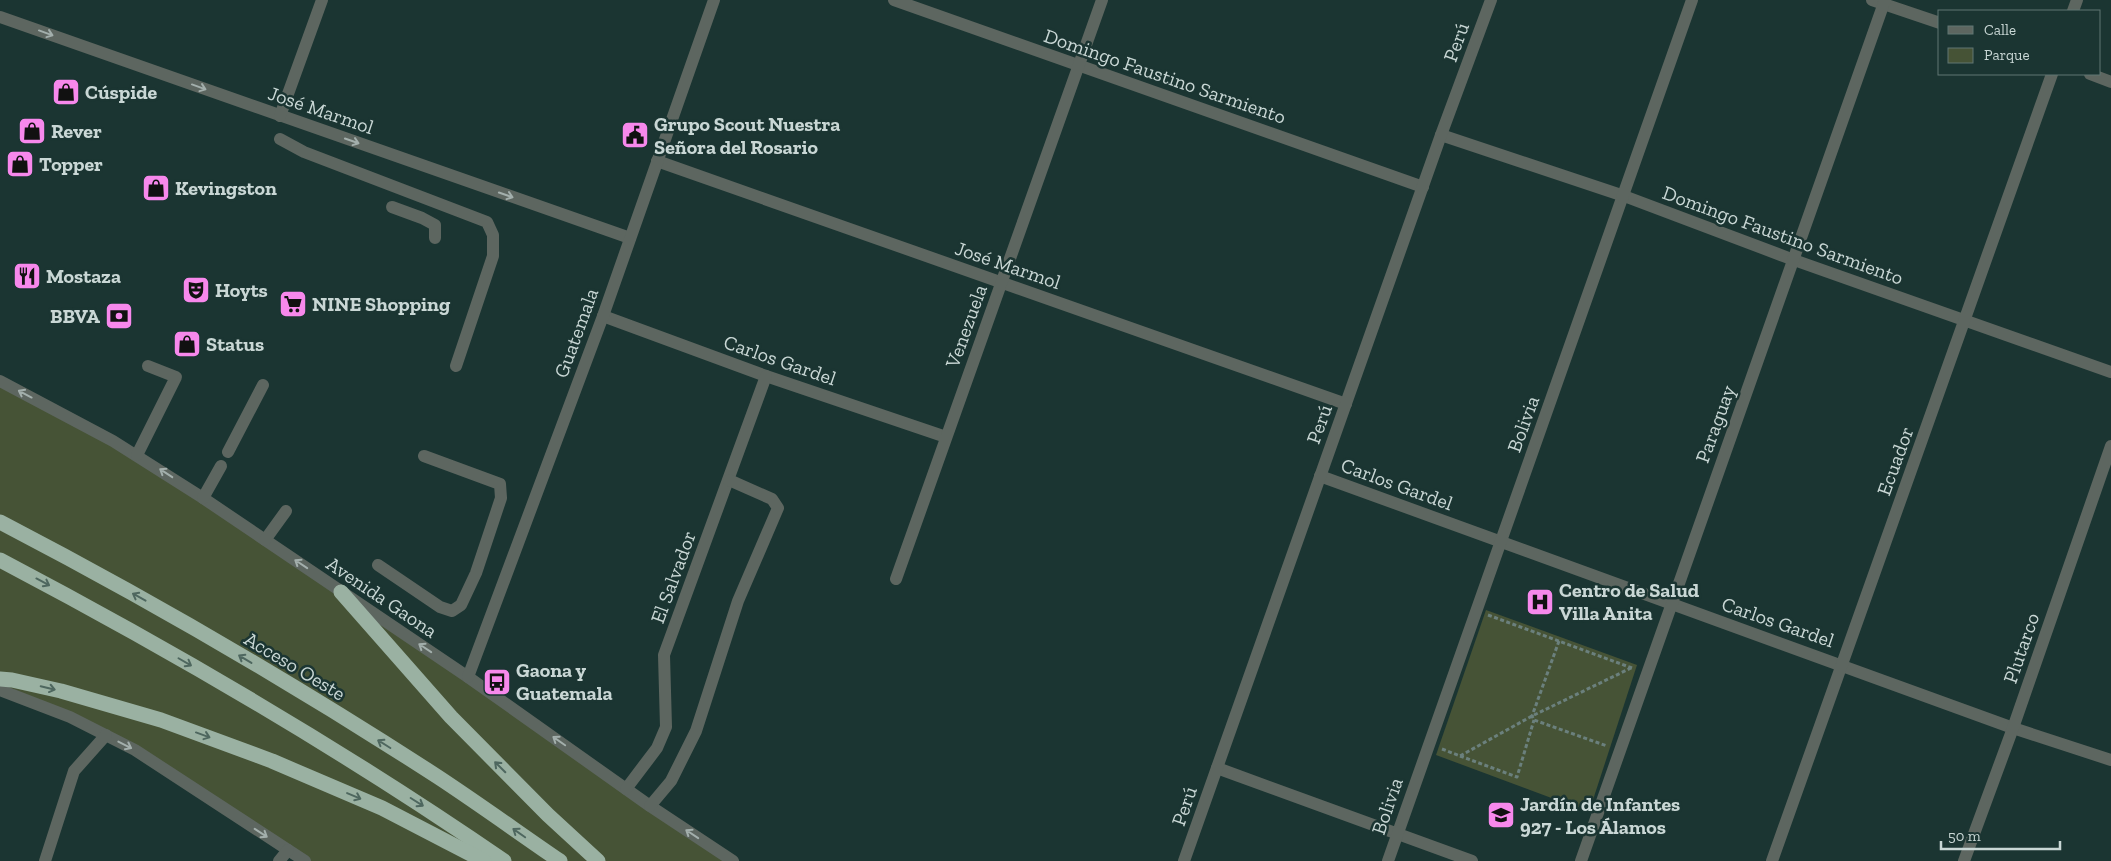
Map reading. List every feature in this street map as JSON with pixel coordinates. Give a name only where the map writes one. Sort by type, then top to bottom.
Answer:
[{"type":"highway","name":"Acceso Oeste","points":[[0,522],[182,621],[320,704],[439,778],[560,861]]},
{"type":"highway","points":[[0,560],[100,612],[302,729],[433,812],[504,861]]},
{"type":"highway","points":[[341,592],[451,717],[548,815],[598,861]]},
{"type":"highway","points":[[0,679],[61,691],[161,720],[272,761],[382,808],[484,861]]},
{"type":"street","points":[[280,116],[322,0]]},
{"type":"street","name":"Guatemala","points":[[468,677],[603,316],[714,0]]},
{"type":"street","name":"Domingo Faustino Sarmiento","points":[[894,0],[1423,186]]},
{"type":"street","name":"Venezuela","points":[[896,579],[1102,0]]},
{"type":"street","name":"Perú","points":[[1184,861],[1423,186],[1491,0]]},
{"type":"street","name":"Bolivia","points":[[1388,861],[1692,0]]},
{"type":"street","points":[[1880,1],[1938,22]]},
{"type":"street","name":"Paraguay","points":[[1581,861],[1794,260],[1880,1]]},
{"type":"street","name":"José Marmol","points":[[0,17],[630,238]]},
{"type":"street","name":"Ecuador","points":[[1772,861],[1841,664],[1966,321],[2052,75]]},
{"type":"street","points":[[2093,75],[2111,82]]},
{"type":"street","name":"Domingo Faustino Sarmiento","points":[[1442,135],[1624,196],[1794,260],[2111,372]]},
{"type":"street","points":[[280,139],[304,152],[487,222],[492,236],[493,256],[456,366]]},
{"type":"street","name":"José Marmol","points":[[657,161],[1346,404]]},
{"type":"street","points":[[392,207],[422,218],[434,226],[435,238]]},
{"type":"street","name":"Carlos Gardel","points":[[603,316],[766,376],[946,437]]},
{"type":"street","points":[[137,455],[176,377],[148,366]]},
{"type":"street","name":"El Salvador","points":[[626,789],[657,748],[666,727],[664,655],[766,376]]},
{"type":"street","name":"Avenida Gaona","points":[[0,381],[137,455],[204,498],[468,677],[650,806],[733,861]]},
{"type":"street","points":[[228,452],[263,385]]},
{"type":"street","name":"Plutarco","points":[[1964,861],[2013,728],[2111,446]]},
{"type":"street","points":[[378,565],[440,607],[452,611],[461,606],[476,573],[501,498],[500,484],[424,456]]},
{"type":"street","points":[[204,498],[221,466]]},
{"type":"street","name":"Carlos Gardel","points":[[1320,476],[2013,728],[2111,760]]},
{"type":"street","points":[[650,806],[671,781],[696,731],[738,600],[778,508],[772,499],[729,480]]},
{"type":"street","points":[[265,540],[286,511]]},
{"type":"street","points":[[0,690],[70,716],[135,750],[305,861]]},
{"type":"street","points":[[45,861],[74,771],[106,735]]},
{"type":"street","points":[[1217,768],[1472,861]]},
{"type":"street","points":[[279,861],[288,850]]},
{"type":"path","points":[[1477,610],[1647,674]]},
{"type":"path","points":[[1428,745],[1517,777],[1534,720],[1532,716],[1559,641]]},
{"type":"path","points":[[1460,756],[1532,716],[1631,668]]},
{"type":"path","points":[[1534,720],[1620,751]]},
{"type":"green space","points":[[0,381],[113,441],[733,861],[305,861],[135,750],[0,690]]},
{"type":"green space","points":[[1486,610],[1637,665],[1589,812],[1436,755]]},
{"type":"place","name":"Cúspide","points":[[66,92]]},
{"type":"place","name":"Rever","points":[[32,131]]},
{"type":"place","name":"Grupo Scout Nuestra Señora del Rosario","points":[[635,135]]},
{"type":"place","name":"Topper","points":[[20,164]]},
{"type":"place","name":"Kevingston","points":[[156,188]]},
{"type":"place","name":"Mostaza","points":[[27,276]]},
{"type":"place","name":"Hoyts","points":[[196,290]]},
{"type":"place","name":"NINE Shopping","points":[[293,304]]},
{"type":"place","name":"BBVA","points":[[119,316]]},
{"type":"place","name":"Status","points":[[187,344]]},
{"type":"place","name":"Centro de Salud Villa Anita","points":[[1540,602]]},
{"type":"place","name":"Gaona y Guatemala","points":[[497,682]]},
{"type":"place","name":"Jardín de Infantes 927 - Los Álamos","points":[[1501,815]]}]
